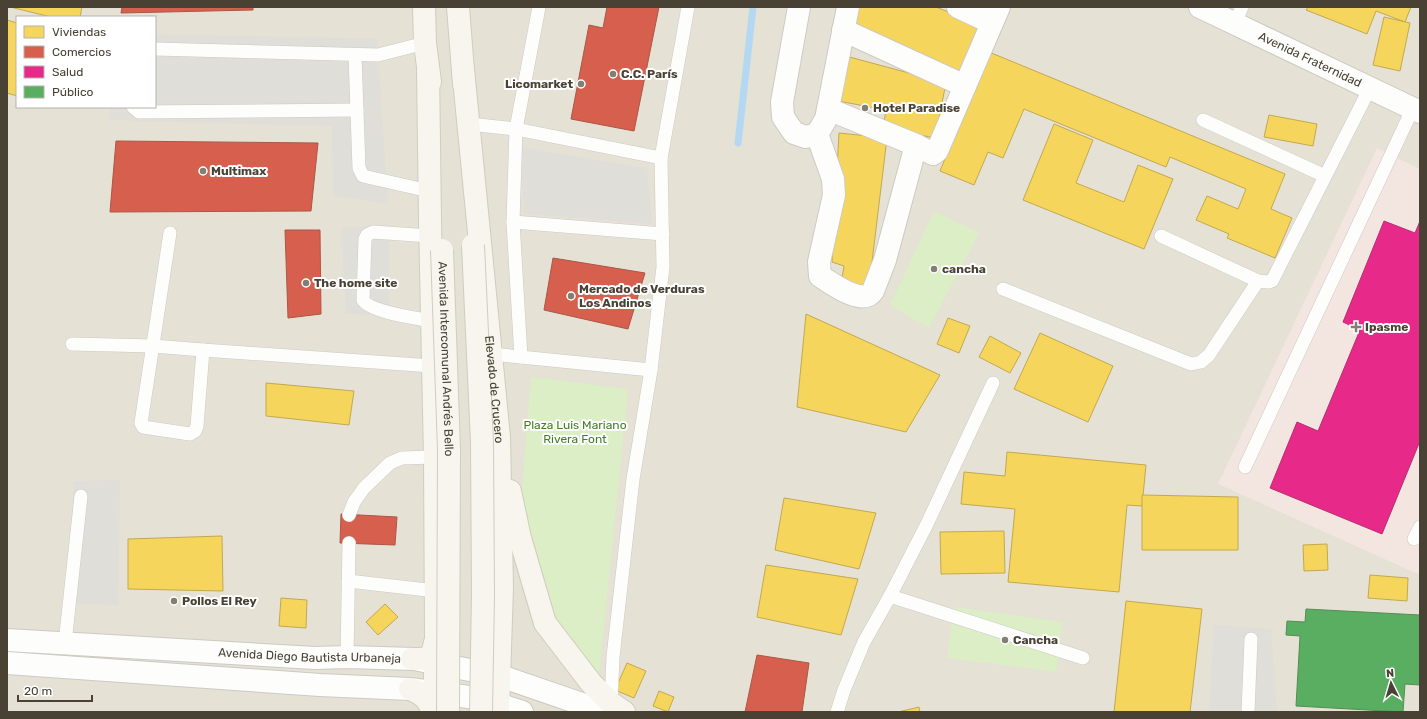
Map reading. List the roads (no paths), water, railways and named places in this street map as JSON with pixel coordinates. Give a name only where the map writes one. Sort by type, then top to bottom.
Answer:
[{"type":"main road","name":"Avenida Intercomunal Andrés Bello","points":[[424,7],[436,243],[449,450],[448,712]]},
{"type":"main road","points":[[458,7],[473,245],[482,442],[483,595],[493,709]]},
{"type":"main road","points":[[428,68],[430,191],[436,243],[432,321],[436,591],[434,705]]},
{"type":"main road","name":"Elevado de Crucero","points":[[463,69],[499,437],[502,587],[500,676],[493,709]]},
{"type":"main road","points":[[499,437],[520,538],[545,623],[613,709]]},
{"type":"main road","points":[[412,659],[427,659],[432,655],[436,638]]},
{"type":"main road","points":[[410,689],[421,693],[434,705]]},
{"type":"street","points":[[798,7],[782,102],[783,117],[794,133],[806,137],[817,134],[826,119],[848,7]]},
{"type":"street","points":[[828,109],[916,145],[932,154],[937,151],[996,15],[958,7]]},
{"type":"street","name":"Avenida Fraternidad","points":[[1200,7],[1238,15],[1370,88],[1417,110]]},
{"type":"street","points":[[843,30],[965,86]]},
{"type":"street","points":[[817,134],[833,179],[834,195],[819,262],[820,276],[855,296],[866,296],[871,294],[873,291],[885,260],[916,145]]},
{"type":"street","name":"Avenida Diego Bautista Urbaneja","points":[[7,640],[314,658],[347,657],[412,659],[500,676],[613,709]]},
{"type":"street","points":[[7,662],[320,685],[410,689]]},
{"type":"street","points":[[434,705],[469,697],[493,709],[522,712]]},
{"type":"lane","points":[[521,357],[513,222],[516,129],[539,7]]},
{"type":"lane","points":[[613,709],[613,657],[633,478],[651,370],[663,267],[660,158],[688,7]]},
{"type":"lane","points":[[156,49],[378,55],[425,43]]},
{"type":"lane","points":[[355,54],[359,168],[363,176],[430,191]]},
{"type":"lane","points":[[1161,236],[1258,281],[1268,282],[1273,278],[1370,88]]},
{"type":"lane","points":[[134,108],[139,112],[357,110]]},
{"type":"lane","points":[[1245,468],[1417,110]]},
{"type":"lane","points":[[1203,120],[1325,176]]},
{"type":"lane","points":[[469,124],[516,129],[660,158]]},
{"type":"lane","points":[[513,222],[663,234]]},
{"type":"lane","points":[[432,321],[395,314],[370,307],[365,304],[363,300],[365,239],[367,235],[372,232],[436,243]]},
{"type":"lane","points":[[170,233],[141,423],[142,426],[190,434],[195,431],[197,426],[203,350]]},
{"type":"lane","points":[[1003,289],[1191,364],[1201,362],[1209,356],[1258,281]]},
{"type":"lane","points":[[72,344],[153,346],[432,366]]},
{"type":"lane","points":[[491,354],[651,370]]},
{"type":"lane","points":[[837,712],[844,690],[864,642],[890,596],[927,524],[993,383]]},
{"type":"lane","points":[[349,515],[354,502],[364,488],[390,463],[402,458],[435,457]]},
{"type":"lane","points":[[65,644],[81,496]]},
{"type":"lane","points":[[1414,539],[1420,527]]},
{"type":"lane","points":[[347,657],[349,543]]},
{"type":"lane","points":[[348,581],[436,591]]},
{"type":"lane","points":[[890,596],[1082,658]]},
{"type":"lane","points":[[1248,712],[1251,639]]},
{"type":"waterway","points":[[738,143],[753,7]]},
{"type":"place","name":"C.C. París","points":[[613,74]]},
{"type":"place","name":"Licomarket","points":[[581,84]]},
{"type":"place","name":"Hotel Paradise","points":[[865,108]]},
{"type":"place","name":"Multimax","points":[[203,171]]},
{"type":"place","name":"cancha","points":[[934,269]]},
{"type":"place","name":"The home site","points":[[306,283]]},
{"type":"place","name":"Mercado de Verduras Los Andinos","points":[[571,296]]},
{"type":"place","name":"Ipasme","points":[[1356,327]]},
{"type":"place","name":"Pollos El Rey","points":[[174,601]]},
{"type":"place","name":"Cancha","points":[[1005,640]]},
{"type":"park label","name":"Plaza Luis Mariano Rivera Font","points":[[575,432]]}]
